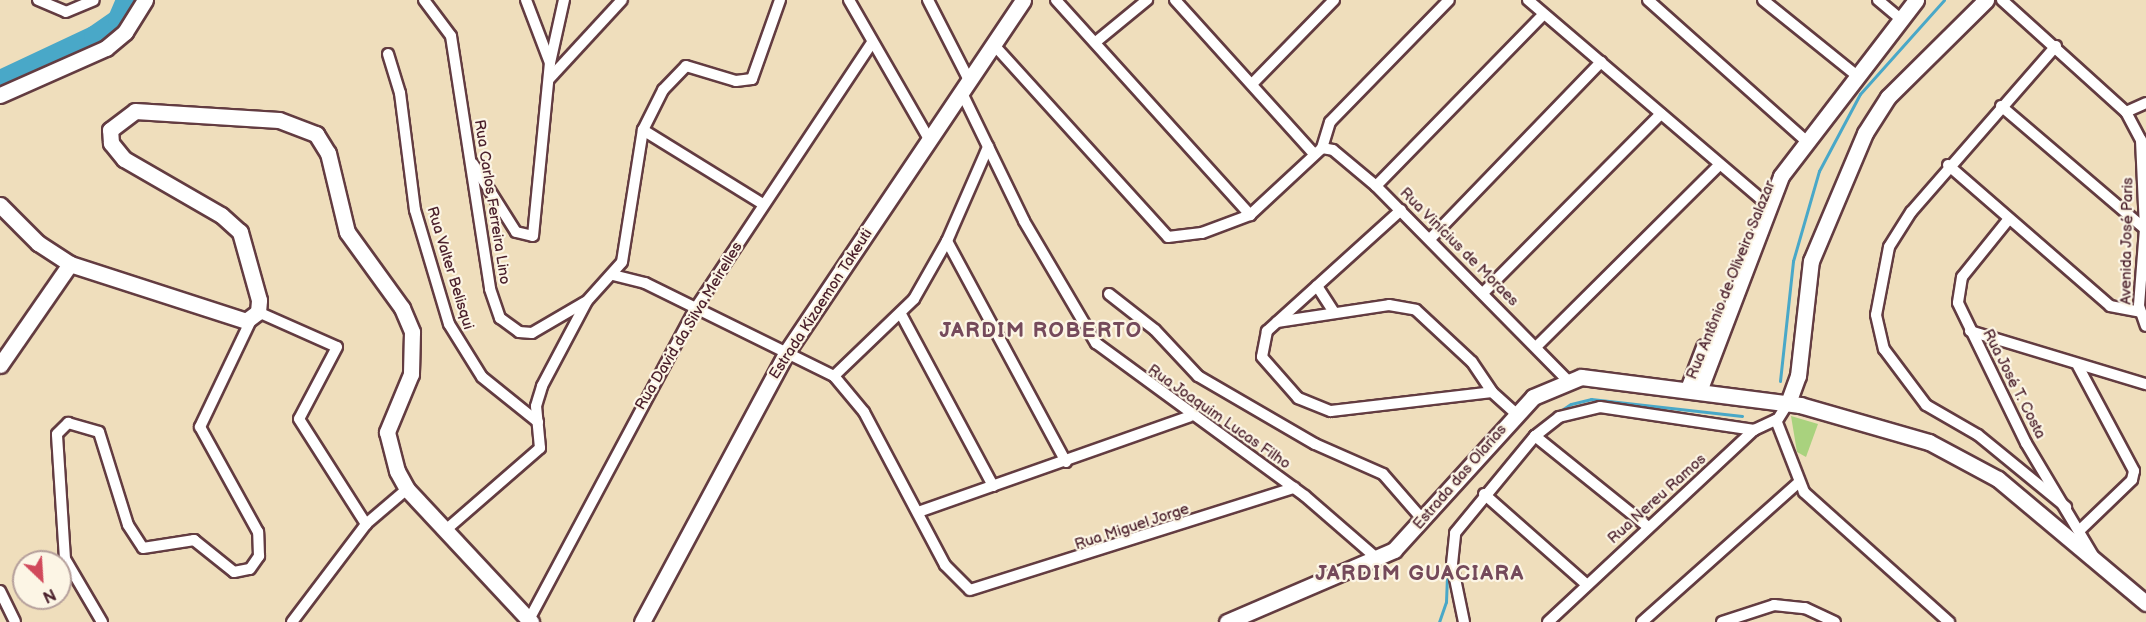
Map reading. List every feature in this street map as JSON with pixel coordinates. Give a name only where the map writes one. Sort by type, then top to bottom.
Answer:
[{"type":"street","points":[[38,0],[66,12],[94,0]]},
{"type":"street","points":[[0,95],[106,48],[125,32],[145,0]]},
{"type":"street","name":"Rua Carlos Ferreira Lino","points":[[424,0],[451,36],[490,289],[500,318],[532,333],[587,301]]},
{"type":"street","points":[[526,0],[550,63]]},
{"type":"street","points":[[469,158],[516,232],[527,238],[535,232],[550,63],[564,0]]},
{"type":"street","points":[[549,78],[622,0]]},
{"type":"street","points":[[448,528],[534,455],[541,444],[538,422],[542,386],[587,301],[613,275],[627,248],[643,130],[663,90],[686,66],[736,81],[752,79],[780,0]]},
{"type":"street","points":[[849,0],[871,44],[930,141]]},
{"type":"street","name":"Rua Joaquim Lucas Filho","points":[[928,0],[965,86],[987,147],[1087,333],[1190,416],[1294,488],[1378,560]]},
{"type":"street","name":"Estrada Kizaemon Takeuti","points":[[642,622],[786,353],[1023,0]]},
{"type":"street","points":[[1056,0],[1097,41],[1250,215]]},
{"type":"street","points":[[1097,41],[1147,0]]},
{"type":"street","points":[[1175,0],[1318,151]]},
{"type":"street","points":[[1253,83],[1334,0]]},
{"type":"street","points":[[994,45],[1150,222],[1178,238],[1250,215],[1283,190],[1318,151],[1330,122],[1449,0]]},
{"type":"street","points":[[1528,0],[1764,202]]},
{"type":"street","points":[[1648,0],[1802,137]]},
{"type":"street","points":[[1763,0],[1853,73]]},
{"type":"street","points":[[1878,0],[1898,17]]},
{"type":"street","name":"Rua Antônio de Oliveira Salazar","points":[[1898,17],[1905,0]]},
{"type":"street","name":"Rua Antônio de Oliveira Salazar","points":[[1694,390],[1764,202],[1802,137],[1898,17],[1917,0]]},
{"type":"street","points":[[1949,622],[1797,484],[1776,420],[1788,403],[1798,376],[1811,261],[1864,133],[1888,97],[1987,0],[1994,0]]},
{"type":"street","name":"Avenida José Paris","points":[[2002,0],[2056,46],[2126,112],[2141,131],[2145,230],[2140,312],[2146,326]]},
{"type":"street","points":[[1376,186],[1544,14]]},
{"type":"street","name":"Rua David da Silva Meirelles","points":[[531,619],[695,309],[871,44]]},
{"type":"street","points":[[2056,46],[1948,165],[1889,248],[1877,295],[1884,349],[1926,405],[1978,435],[2066,507]]},
{"type":"street","name":"Rua Valter Belisqui","points":[[388,54],[400,93],[415,210],[449,324],[482,377],[538,422]]},
{"type":"street","points":[[1431,238],[1601,62]]},
{"type":"street","points":[[2126,112],[2146,103]]},
{"type":"street","points":[[2001,106],[2145,230]]},
{"type":"street","points":[[102,622],[65,559],[57,434],[68,423],[99,432],[128,525],[143,548],[194,540],[234,572],[250,569],[259,556],[258,532],[200,427],[255,315],[257,287],[240,232],[221,215],[124,159],[109,135],[121,116],[135,111],[279,120],[316,134],[328,153],[347,232],[402,308],[412,332],[411,374],[387,432],[407,489],[448,528],[531,619]]},
{"type":"street","points":[[1484,292],[1661,114]]},
{"type":"street","points":[[643,130],[763,204]]},
{"type":"street","points":[[834,376],[902,316],[947,241],[987,147]]},
{"type":"street","name":"Rua Vinícius de Moraes","points":[[1318,151],[1334,150],[1376,186],[1431,238],[1537,346],[1566,379]]},
{"type":"street","points":[[1537,346],[1719,165]]},
{"type":"street","points":[[1948,165],[2008,220],[2110,306],[2140,312]]},
{"type":"street","points":[[0,205],[38,243],[70,264],[130,279],[234,321],[255,315],[337,347],[299,419],[366,524]]},
{"type":"street","points":[[1401,210],[1276,322],[1262,339],[1262,357],[1280,384],[1313,405],[1352,411],[1492,392]]},
{"type":"street","name":"Rua José T. Costa","points":[[2008,220],[1957,287],[1970,331],[2026,443],[2097,562]]},
{"type":"street","points":[[947,241],[1066,462]]},
{"type":"street","points":[[0,365],[70,264]]},
{"type":"street","points":[[613,275],[645,283],[834,376],[864,412],[918,512],[1066,462],[1190,416]]},
{"type":"street","points":[[1317,286],[1333,310]]},
{"type":"street","points":[[1109,294],[1155,330],[1198,376],[1315,444],[1383,474],[1423,520]]},
{"type":"street","points":[[1276,322],[1333,310],[1389,305],[1416,310],[1472,362],[1492,392],[1515,413]]},
{"type":"street","points":[[902,316],[993,486]]},
{"type":"street","points":[[1970,331],[2078,366],[2146,384]]},
{"type":"street","points":[[2078,366],[2134,471],[2133,480],[2080,530]]},
{"type":"street","points":[[1566,379],[1694,390],[1788,403],[1862,419],[1965,459],[1998,479],[2146,603]]},
{"type":"street","name":"Estrada das Olarias","points":[[1227,622],[1378,560],[1423,520],[1515,413],[1566,379]]},
{"type":"street","points":[[1464,622],[1452,551],[1461,522],[1535,436],[1559,417],[1584,407],[1754,430]]},
{"type":"street","name":"Rua Nereu Ramos","points":[[1548,622],[1648,526],[1754,430],[1776,420]]},
{"type":"street","points":[[1535,436],[1648,526]]},
{"type":"street","points":[[1642,622],[1797,484]]},
{"type":"street","name":"Rua Miguel Jorge","points":[[918,512],[956,581],[977,590],[1294,488]]},
{"type":"street","points":[[292,622],[366,524],[407,489]]},
{"type":"street","points":[[1484,494],[1586,584]]},
{"type":"street","points":[[0,591],[15,622]]},
{"type":"street","points":[[1722,622],[1774,605],[1805,608],[1835,622]]},
{"type":"green space","points":[[1791,416],[1818,424],[1806,457],[1797,452]]},
{"type":"waterway","points":[[0,80],[94,36],[118,19],[126,0]]},
{"type":"waterway","points":[[1780,381],[1793,261],[1819,171],[1860,94],[1944,0]]},
{"type":"waterway","points":[[1544,422],[1571,404],[1591,399],[1742,416]]},
{"type":"waterway","points":[[1439,622],[1446,602],[1448,551]]},
{"type":"district","name":"JARDIM ROBERTO","points":[[1041,331]]},
{"type":"district","name":"JARDIM GUACIARA","points":[[1420,574]]}]
